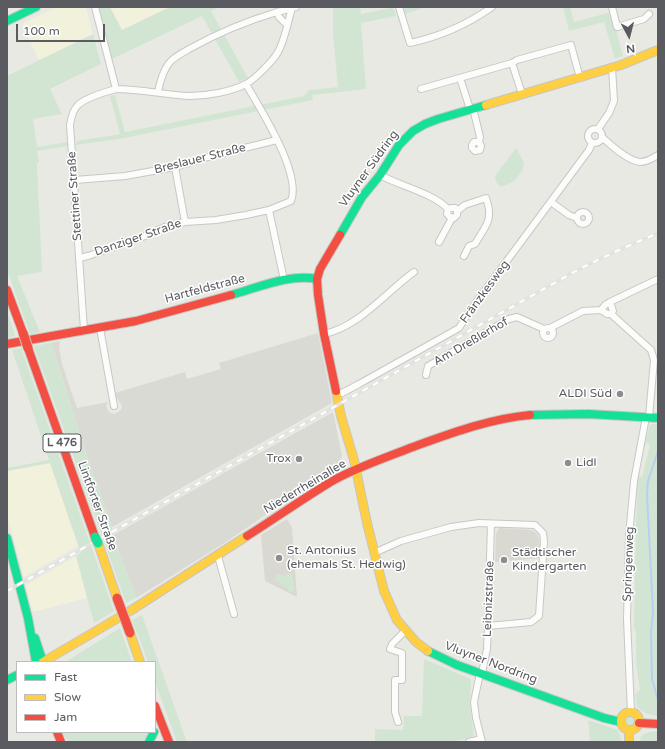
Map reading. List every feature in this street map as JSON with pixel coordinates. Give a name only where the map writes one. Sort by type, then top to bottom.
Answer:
[{"type":"street","points":[[7,21],[22,10],[36,7]]},
{"type":"street","points":[[95,7],[116,89],[130,89],[189,96],[224,91],[246,84],[265,68],[279,51],[294,8]]},
{"type":"street","points":[[399,7],[410,44],[459,25],[484,13],[492,7]]},
{"type":"street","points":[[612,7],[617,27],[644,19],[649,14]]},
{"type":"street","points":[[158,92],[163,73],[170,62],[180,54],[230,30],[277,12],[294,8]]},
{"type":"street","points":[[277,12],[279,17],[287,25]]},
{"type":"street","points":[[421,89],[571,45],[580,78]]},
{"type":"street","name":"Vluyner Südring","points":[[356,470],[343,422],[324,334],[318,295],[318,279],[320,269],[362,197],[380,175],[400,144],[413,131],[425,124],[612,68],[658,50]]},
{"type":"street","points":[[512,63],[522,94]]},
{"type":"street","name":"Fränzkesweg","points":[[337,394],[359,384],[459,328],[469,312],[589,150],[592,143],[588,140],[589,132],[593,129],[598,129],[609,113],[614,101],[612,68]]},
{"type":"street","points":[[460,78],[480,137],[479,142]]},
{"type":"street","name":"Danziger Straße","points":[[79,258],[140,238],[165,227],[185,222],[216,220],[246,215],[269,210],[291,201],[293,196],[288,166],[277,140],[246,84]]},
{"type":"street","name":"Stettiner Straße","points":[[84,330],[75,180],[70,125],[74,111],[78,105],[88,99],[116,89]]},
{"type":"street","points":[[598,129],[603,138],[626,156],[640,162],[650,160],[658,156]]},
{"type":"street","points":[[592,143],[599,143],[603,138]]},
{"type":"street","name":"Breslauer Straße","points":[[75,180],[125,176],[175,167],[208,157],[277,140]]},
{"type":"street","points":[[175,167],[185,222]]},
{"type":"street","points":[[380,175],[420,192],[445,206],[448,210],[447,214],[452,218]]},
{"type":"street","points":[[439,242],[452,218],[456,217],[457,211],[465,205],[486,198],[490,209],[490,217],[475,244],[469,246],[464,256]]},
{"type":"street","points":[[550,202],[569,215],[577,218]]},
{"type":"street","points":[[448,210],[453,208],[457,211]]},
{"type":"street","points":[[269,210],[284,280]]},
{"type":"street","points":[[324,334],[333,332],[360,318],[414,272]]},
{"type":"street","name":"Hartfeldstraße","points":[[7,344],[136,321],[284,280],[299,277],[318,279]]},
{"type":"street","points":[[651,417],[654,360],[652,350],[611,314],[607,314],[601,310],[610,302],[658,279]]},
{"type":"street","name":"Lintforter Straße","points":[[7,290],[140,661]]},
{"type":"street","points":[[610,302],[613,311],[611,314]]},
{"type":"street","name":"Am Dreßlerhof","points":[[426,375],[428,366],[509,319],[517,317],[547,328],[583,311],[601,310]]},
{"type":"street","points":[[100,328],[114,406]]},
{"type":"street","name":"Niederrheinallee","points":[[45,661],[93,634],[218,556],[335,480],[420,444],[481,424],[506,418],[580,412],[651,417]]},
{"type":"street","name":"Springenweg","points":[[631,712],[627,619],[629,536],[634,481],[651,417]]},
{"type":"street","name":"Vluyner Nordring","points":[[356,470],[384,592],[397,620],[416,642],[429,651],[457,665],[621,722]]},
{"type":"street","points":[[374,553],[402,541],[442,529],[471,524],[535,525],[543,533],[544,541],[539,616],[531,622],[488,626]]},
{"type":"street","name":"Leibnizstraße","points":[[481,740],[474,702],[487,649],[491,524]]},
{"type":"street","points":[[7,538],[28,618],[43,661]]},
{"type":"street","points":[[218,556],[234,614]]},
{"type":"street","points":[[28,618],[36,661]]},
{"type":"street","points":[[398,722],[395,712],[395,680],[402,680],[402,653],[390,649],[392,644],[406,631]]},
{"type":"street","points":[[7,681],[16,676]]},
{"type":"street","points":[[156,710],[168,742]]},
{"type":"street","points":[[631,712],[638,716],[640,723],[637,728],[629,730],[625,728],[621,722],[624,714],[631,712]]},
{"type":"street","points":[[640,723],[658,724]]},
{"type":"street","points":[[629,730],[629,742]]},
{"type":"street","points":[[149,742],[154,733]]},
{"type":"street","points":[[469,742],[481,740]]},
{"type":"shaded area","points":[[57,7],[86,7],[93,34],[39,60],[22,24]]},
{"type":"shaded area","points":[[97,7],[110,7],[122,30],[170,7],[220,7],[211,11],[248,78],[239,82],[202,16],[110,60],[103,32],[105,31],[101,16],[98,14]]},
{"type":"shaded area","points":[[110,7],[170,7],[122,30]]},
{"type":"shaded area","points":[[333,7],[360,7],[361,14],[392,8],[395,11],[396,16],[361,23],[366,89],[312,95],[313,100],[119,139],[76,145],[77,141],[120,134],[110,96],[115,95],[125,132],[304,96],[309,90],[338,87],[333,34]]},
{"type":"shaded area","points":[[404,7],[426,7],[405,14]]},
{"type":"shaded area","points":[[563,7],[570,7],[574,22],[611,12],[623,56],[615,59],[604,22],[569,31]]},
{"type":"shaded area","points":[[93,34],[101,64],[50,89],[62,114],[33,119],[37,147],[68,142],[68,146],[37,151],[39,162],[37,163],[42,272],[17,276],[40,332],[30,334],[7,270],[7,76]]},
{"type":"shaded area","points":[[516,148],[524,164],[523,169],[515,181],[501,187],[496,182],[495,176]]},
{"type":"shaded area","points":[[7,311],[15,335],[8,338],[7,336]]},
{"type":"shaded area","name":"Trox","points":[[318,333],[332,403],[112,527],[50,343],[60,341],[59,347],[62,364],[77,408],[108,402],[106,406],[108,410],[110,413],[115,414],[120,411],[122,407],[115,393],[185,372],[187,379],[221,369],[219,363]]},
{"type":"shaded area","points":[[50,343],[112,527],[113,535],[136,598],[126,603],[34,346]]},
{"type":"shaded area","points":[[21,348],[114,611],[94,623],[76,556],[81,553],[50,463],[7,471],[7,468],[49,460],[12,350]]},
{"type":"shaded area","name":"Trox","points":[[333,412],[342,456],[335,469],[226,542],[136,598],[113,535]]},
{"type":"shaded area","points":[[651,424],[658,424],[658,716],[646,713],[637,707],[635,694],[640,690],[636,664],[636,632],[634,628],[638,476],[642,477],[650,445],[645,442]]},
{"type":"shaded area","points":[[50,463],[78,546],[24,577],[7,515],[7,471]]},
{"type":"shaded area","name":"St. Antonius (ehemals St. Hedwig)","points":[[287,519],[292,528],[297,597],[265,581],[261,535]]},
{"type":"shaded area","points":[[499,528],[532,530],[539,538],[541,558],[495,562],[496,534]]},
{"type":"shaded area","points":[[76,556],[87,598],[33,612],[26,585]]},
{"type":"shaded area","points":[[290,573],[292,574],[295,590],[292,592],[290,592],[285,586],[275,581],[278,574],[284,576]]},
{"type":"shaded area","points":[[142,615],[187,742],[177,742],[156,685],[156,661],[148,661],[132,620]]},
{"type":"shaded area","points":[[120,628],[132,661],[67,661]]},
{"type":"shaded area","points":[[424,659],[471,679],[470,707],[474,735],[456,741],[443,742],[375,742],[375,729],[403,730],[404,716],[422,716]]},
{"type":"shaded area","points":[[630,715],[634,717],[636,721],[634,725],[630,727],[626,725],[624,721],[626,717]]},
{"type":"shaded area","points":[[588,720],[618,730],[622,742],[590,742]]},
{"type":"shaded area","points":[[658,731],[658,742],[640,742],[640,739],[644,734]]},
{"type":"shaded area","points":[[63,733],[148,733],[144,742],[69,742]]},
{"type":"waterway","points":[[658,451],[648,481],[647,495],[653,612],[651,633],[652,679],[658,700]]},
{"type":"railway","points":[[7,591],[581,268],[658,233]]},
{"type":"traffic: fast","points":[[7,21],[36,7]]},
{"type":"traffic: fast","points":[[340,235],[362,197],[380,175],[399,145],[413,131],[438,119],[486,105]]},
{"type":"traffic: fast","points":[[231,295],[285,280],[296,278],[317,279]]},
{"type":"traffic: fast","points":[[530,415],[588,414],[658,418]]},
{"type":"traffic: fast","points":[[95,537],[98,543]]},
{"type":"traffic: fast","points":[[7,538],[28,618],[36,661]]},
{"type":"traffic: fast","points":[[35,638],[43,661]]},
{"type":"traffic: fast","points":[[428,651],[457,665],[604,718],[621,722]]},
{"type":"traffic: fast","points":[[7,680],[16,676]]},
{"type":"traffic: fast","points":[[149,742],[154,733]]},
{"type":"traffic: slow","points":[[486,105],[621,65],[658,50]]},
{"type":"traffic: slow","points":[[336,391],[341,416],[354,460],[367,523],[384,591],[397,620],[416,642],[428,651]]},
{"type":"traffic: slow","points":[[45,661],[130,611],[247,536]]},
{"type":"traffic: slow","points":[[98,543],[117,598]]},
{"type":"traffic: slow","points":[[130,633],[140,661]]},
{"type":"traffic: slow","points":[[630,712],[634,713],[638,717],[639,721],[638,725],[634,729],[630,730],[626,729],[622,725],[621,721],[622,717],[626,713],[630,712]]},
{"type":"traffic: slow","points":[[629,730],[629,742]]},
{"type":"traffic: jam","points":[[336,391],[324,334],[317,279],[320,269],[340,235]]},
{"type":"traffic: jam","points":[[7,290],[23,333]]},
{"type":"traffic: jam","points":[[7,344],[136,321],[231,295]]},
{"type":"traffic: jam","points":[[23,333],[28,348]]},
{"type":"traffic: jam","points":[[28,348],[95,537]]},
{"type":"traffic: jam","points":[[247,536],[312,493],[343,475],[410,448],[469,428],[499,420],[530,415]]},
{"type":"traffic: jam","points":[[117,598],[130,633]]},
{"type":"traffic: jam","points":[[156,709],[169,742]]},
{"type":"traffic: jam","points":[[639,723],[658,724]]},
{"type":"traffic: jam","points":[[57,733],[61,742]]},
{"type":"place","name":"ALDI Süd","points":[[620,394]]},
{"type":"place","name":"Trox","points":[[299,459]]},
{"type":"place","name":"Lidl","points":[[568,463]]},
{"type":"place","name":"St. Antonius (ehemals St. Hedwig)","points":[[279,558]]},
{"type":"place","name":"Städtischer Kindergarten","points":[[504,560]]}]
